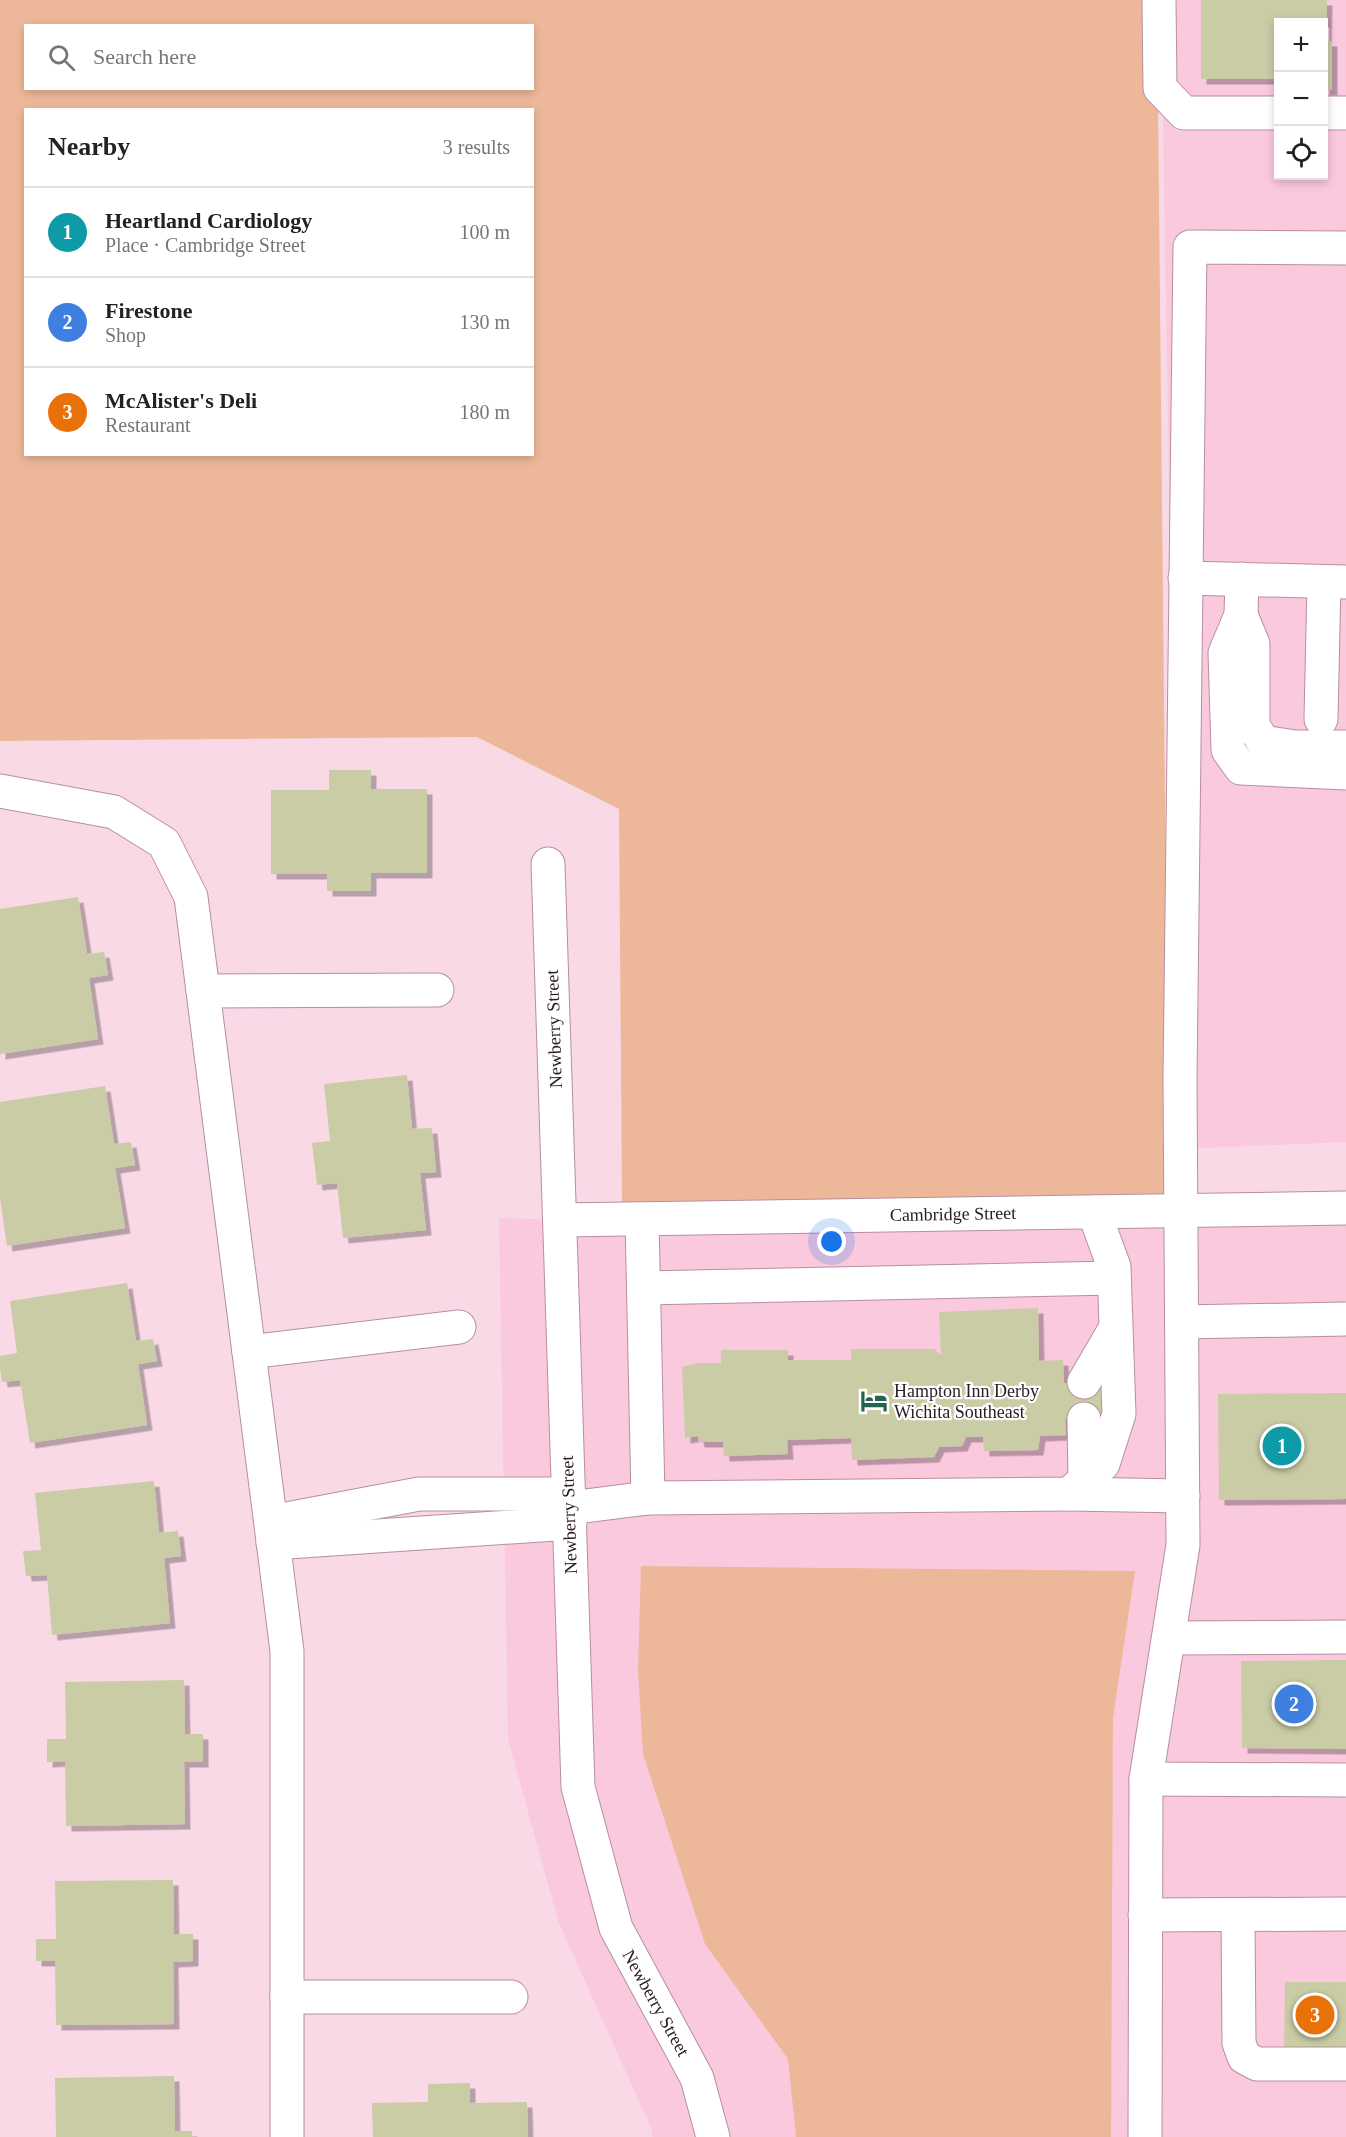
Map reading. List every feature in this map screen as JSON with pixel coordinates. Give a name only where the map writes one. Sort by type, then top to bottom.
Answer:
[{"type":"street","points":[[1159,0],[1160,88],[1184,113],[1274,113]]},
{"type":"street","points":[[1328,113],[1346,113]]},
{"type":"street","points":[[1145,2137],[1146,1779],[1183,1545],[1180,1079],[1190,247],[1346,248]]},
{"type":"street","points":[[1185,578],[1335,582],[1322,719]]},
{"type":"street","points":[[1242,579],[1241,615],[1225,653],[1228,750],[1241,768],[1346,773]]},
{"type":"street","points":[[1241,615],[1252,644],[1253,725],[1263,742],[1295,747],[1346,747]]},
{"type":"street","points":[[0,791],[114,812],[164,843],[191,897],[286,1651],[286,2137]]},
{"type":"street","name":"Newberry Street","points":[[548,864],[578,1787],[616,1928],[697,2078],[713,2137]]},
{"type":"street","points":[[203,991],[437,990]]},
{"type":"street","name":"Cambridge Street","points":[[560,1220],[1346,1208]]},
{"type":"street","points":[[1077,1487],[1103,1464],[1119,1414],[1114,1268],[1094,1212]]},
{"type":"street","points":[[642,1219],[648,1498]]},
{"type":"street","points":[[644,1288],[1114,1278]]},
{"type":"street","points":[[1182,1322],[1346,1319]]},
{"type":"street","points":[[249,1352],[459,1327]]},
{"type":"street","points":[[1084,1382],[1115,1329]]},
{"type":"street","points":[[1077,1487],[1084,1419]]},
{"type":"street","points":[[272,1533],[372,1536],[648,1498],[1077,1487],[1183,1496]]},
{"type":"street","points":[[272,1533],[368,1504],[419,1494],[569,1508]]},
{"type":"street","points":[[368,1504],[372,1536]]},
{"type":"street","points":[[1168,1638],[1346,1637]]},
{"type":"street","points":[[1146,1779],[1346,1780]]},
{"type":"street","points":[[1145,1915],[1346,1914]]},
{"type":"street","points":[[1238,1915],[1239,2043],[1244,2057],[1257,2064],[1346,2064]]},
{"type":"street","points":[[286,1997],[511,1997]]},
{"type":"shaded area","points":[[0,0],[1157,0],[1169,1202],[622,1207],[619,809],[477,737],[0,741]]},
{"type":"shaded area","points":[[1161,0],[1346,0],[1346,1142],[1180,1149]]},
{"type":"shaded area","points":[[1346,1197],[1346,2137],[653,2137],[558,1921],[508,1739],[499,1218],[560,1220]]},
{"type":"shaded area","points":[[641,1566],[1135,1571],[1113,1718],[1111,2137],[796,2137],[788,2059],[705,1944],[643,1754],[638,1671]]},
{"type":"building","points":[[1201,0],[1327,0],[1327,18],[1274,18],[1274,79],[1201,79]]},
{"type":"building","points":[[1328,41],[1332,41],[1332,90],[1328,90]]},
{"type":"building","points":[[329,770],[371,770],[371,789],[427,789],[427,873],[371,873],[371,891],[327,891],[327,874],[271,874],[271,790],[329,790]]},
{"type":"building","points":[[78,897],[87,954],[104,952],[108,975],[89,978],[98,1039],[0,1054],[0,909]]},
{"type":"building","points":[[407,1075],[412,1129],[432,1128],[436,1172],[420,1173],[426,1230],[343,1238],[337,1183],[317,1185],[312,1143],[330,1141],[324,1084]]},
{"type":"building","points":[[105,1086],[114,1144],[131,1142],[135,1165],[115,1168],[125,1228],[7,1246],[0,1198],[0,1102]]},
{"type":"building","points":[[127,1283],[136,1341],[153,1339],[157,1361],[138,1364],[147,1425],[30,1443],[20,1380],[2,1382],[0,1368],[0,1356],[17,1353],[10,1301]]},
{"type":"building","name":"Hampton Inn Derby Wichita Southeast","points":[[1038,1308],[1039,1361],[1063,1360],[1064,1383],[1107,1383],[1106,1419],[1065,1419],[1066,1435],[1040,1436],[1038,1450],[984,1451],[983,1437],[966,1437],[962,1446],[939,1447],[934,1457],[852,1460],[851,1438],[787,1440],[788,1454],[724,1456],[723,1442],[699,1442],[698,1436],[685,1438],[682,1367],[698,1363],[721,1363],[721,1350],[788,1350],[788,1360],[851,1360],[851,1349],[935,1349],[941,1357],[939,1312]]},
{"type":"building","points":[[1346,1393],[1346,1499],[1219,1500],[1218,1394]]},
{"type":"building","points":[[154,1481],[159,1533],[178,1531],[181,1556],[164,1558],[170,1623],[52,1635],[47,1575],[26,1576],[23,1551],[41,1550],[35,1493]]},
{"type":"building","points":[[1346,1660],[1346,1749],[1242,1748],[1241,1661]]},
{"type":"building","points":[[184,1680],[185,1734],[203,1734],[203,1762],[184,1762],[185,1824],[66,1826],[65,1761],[47,1762],[47,1739],[66,1739],[65,1682]]},
{"type":"building","points":[[173,1880],[174,1934],[193,1934],[193,1961],[173,1962],[174,2024],[56,2025],[55,1961],[36,1961],[36,1939],[56,1939],[55,1881]]},
{"type":"building","points":[[1285,1982],[1346,1982],[1346,2049],[1284,2048]]},
{"type":"building","points":[[174,2076],[175,2131],[192,2131],[192,2137],[56,2137],[55,2078]]},
{"type":"building","points":[[470,2083],[470,2103],[527,2102],[528,2137],[373,2137],[372,2103],[428,2102],[428,2084]]},
{"type":"place","name":"Hampton Inn Derby Wichita Southeast","points":[[874,1401]]},
{"type":"place","name":"Heartland Cardiology","points":[[1282,1446]]},
{"type":"place","name":"Firestone","points":[[1294,1704]]},
{"type":"place","name":"McAlister's Deli","points":[[1315,2015]]}]
